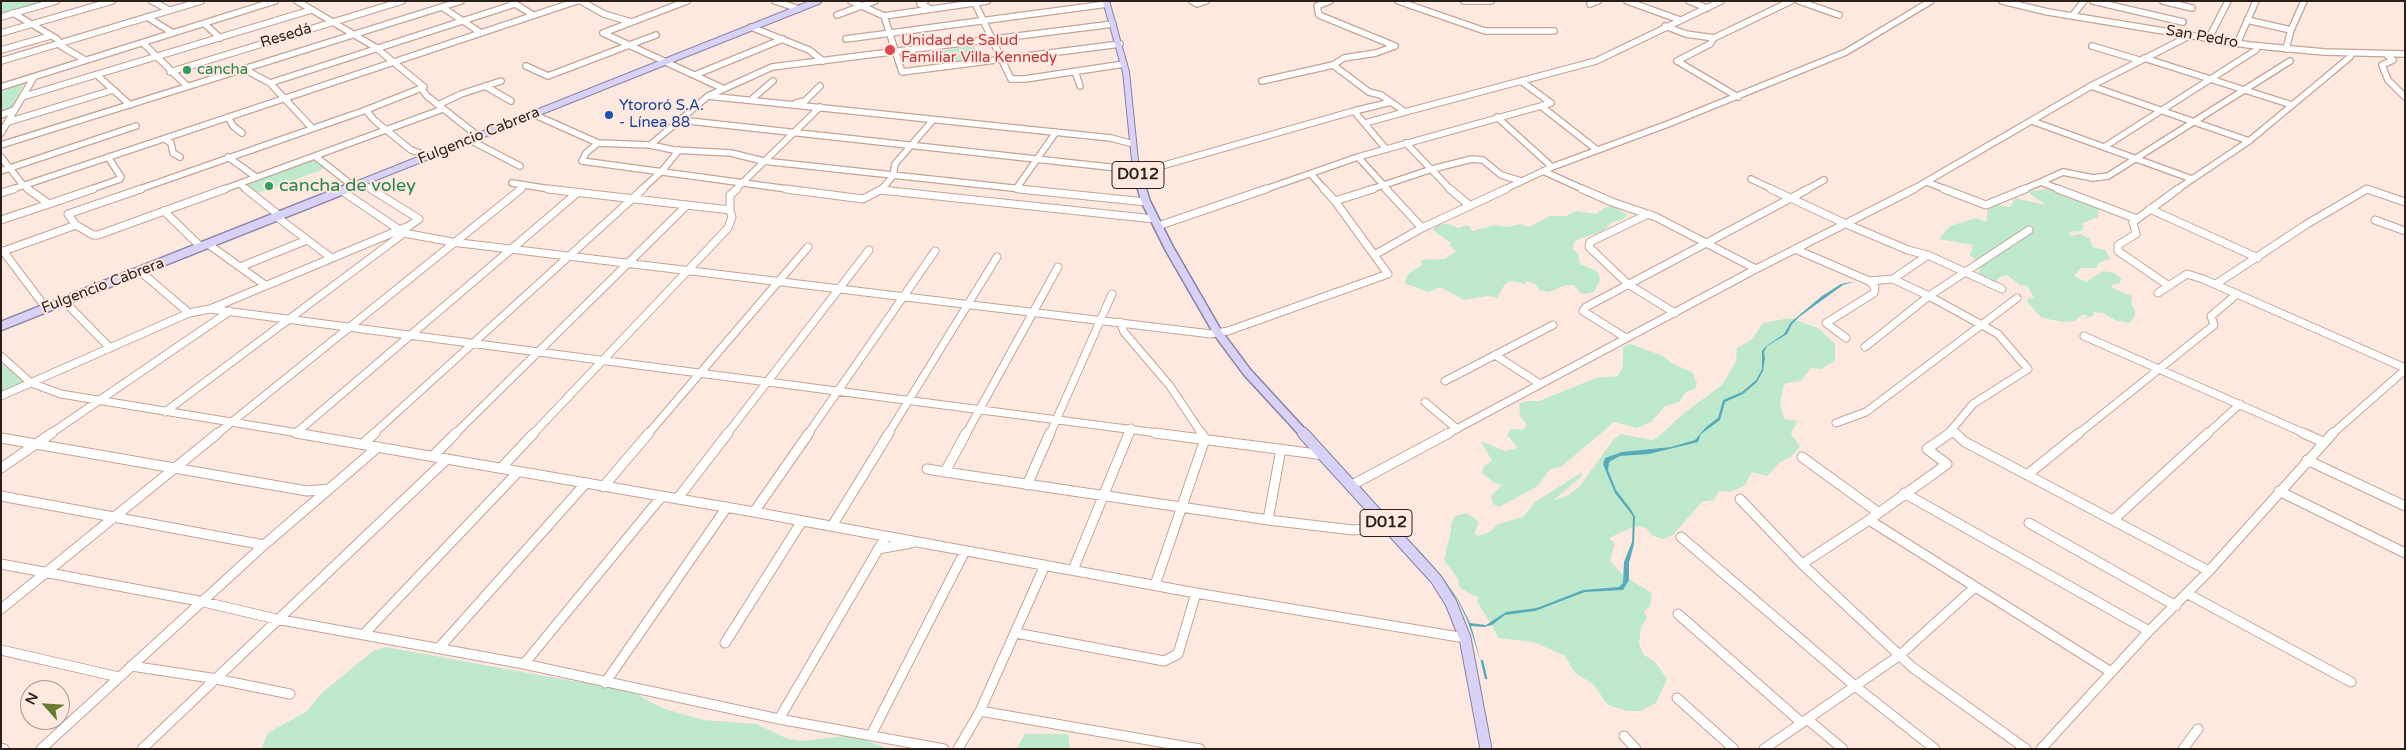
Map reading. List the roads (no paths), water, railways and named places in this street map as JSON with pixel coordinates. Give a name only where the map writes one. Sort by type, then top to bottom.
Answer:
[{"type":"main road","name":"Fulgencio Cabrera","points":[[1,326],[141,272],[818,1]]},
{"type":"main road","name":"D012","points":[[1107,3],[1120,44],[1124,64],[1137,172],[1146,202],[1154,219],[1218,333],[1247,372],[1436,579],[1451,604],[1465,638],[1486,749]]},
{"type":"street","points":[[1,17],[56,1]]},
{"type":"street","points":[[1,34],[112,1]]},
{"type":"street","points":[[152,1],[170,10]]},
{"type":"street","points":[[1,61],[201,1]]},
{"type":"street","points":[[250,1],[261,6]]},
{"type":"street","points":[[1,87],[275,1]]},
{"type":"street","points":[[297,1],[375,47],[394,61],[394,65],[397,68],[423,85],[422,90],[440,107],[478,136]]},
{"type":"street","points":[[373,1],[384,7]]},
{"type":"street","name":"Resedá","points":[[170,72],[402,1]]},
{"type":"street","points":[[1,145],[461,1]]},
{"type":"street","points":[[1,193],[577,1]]},
{"type":"street","points":[[581,1],[604,14],[631,22]]},
{"type":"street","points":[[687,1],[603,32],[628,46],[722,88]]},
{"type":"street","points":[[775,1],[799,9]]},
{"type":"street","points":[[851,1],[884,16],[987,1]]},
{"type":"street","points":[[837,15],[875,1]]},
{"type":"street","points":[[925,1],[920,4],[933,9]]},
{"type":"street","points":[[1192,1],[1195,4],[1206,1]]},
{"type":"street","points":[[1262,81],[1333,65],[1342,59],[1376,53],[1395,46],[1319,15],[1317,6],[1330,1]]},
{"type":"street","points":[[1398,1],[1485,32],[1554,31]]},
{"type":"street","points":[[1464,1],[1491,1]]},
{"type":"street","points":[[1590,4],[1598,1]]},
{"type":"street","points":[[1627,1],[1680,20]]},
{"type":"street","points":[[1689,1],[1707,8]]},
{"type":"street","points":[[1365,123],[1596,61],[1665,26],[1721,1]]},
{"type":"street","points":[[1738,97],[1677,62],[1710,44],[1714,38],[1791,1]]},
{"type":"street","points":[[1799,1],[1838,15]]},
{"type":"street","points":[[1376,254],[1468,205],[1552,167],[1738,97],[1846,52],[1931,1]]},
{"type":"street","name":"San Pedro","points":[[2002,1],[2072,16],[2237,44],[2352,53],[2405,54]]},
{"type":"street","points":[[2072,16],[2084,1]]},
{"type":"street","points":[[2093,1],[2182,22]]},
{"type":"street","points":[[2163,1],[2192,8]]},
{"type":"street","points":[[2209,38],[2228,1]]},
{"type":"street","points":[[2237,44],[2256,1]]},
{"type":"street","points":[[2286,49],[2291,30],[2304,1]]},
{"type":"street","points":[[270,83],[514,2],[533,15]]},
{"type":"street","points":[[974,2],[1009,73],[1024,79],[1124,64]]},
{"type":"street","points":[[846,39],[1107,3]]},
{"type":"street","points":[[442,7],[481,33]]},
{"type":"street","points":[[22,97],[311,10]]},
{"type":"street","points":[[13,13],[57,39],[61,46],[85,60]]},
{"type":"street","points":[[884,16],[902,72],[905,73],[1120,44]]},
{"type":"street","points":[[147,17],[174,33]]},
{"type":"street","points":[[2246,20],[2291,30]]},
{"type":"street","points":[[205,24],[220,38]]},
{"type":"street","points":[[650,145],[708,96],[766,69],[1113,24]]},
{"type":"street","points":[[1665,26],[1686,34],[1714,38]]},
{"type":"street","points":[[751,27],[809,50],[823,61]]},
{"type":"street","points":[[526,66],[546,76],[656,35]]},
{"type":"street","points":[[1352,485],[1756,269],[1927,182],[2091,86],[2191,35]]},
{"type":"street","points":[[1,50],[50,36]]},
{"type":"street","points":[[695,76],[784,39]]},
{"type":"street","points":[[143,43],[170,72],[187,86]]},
{"type":"street","points":[[2092,46],[2142,59],[2292,105]]},
{"type":"street","points":[[2104,147],[2256,50],[2257,46]]},
{"type":"street","points":[[2170,286],[2118,251],[2118,246],[2136,234],[2133,222],[2249,141],[2350,57],[2352,53]]},
{"type":"street","points":[[2386,54],[2393,60],[2382,65],[2388,80],[2405,97]]},
{"type":"street","points":[[1927,182],[1986,206],[2063,172],[2092,178],[2108,176],[2290,61]]},
{"type":"street","points":[[1333,65],[1369,92],[1381,95],[1405,112]]},
{"type":"street","points":[[244,69],[270,83],[312,128]]},
{"type":"street","points":[[1074,71],[1080,86]]},
{"type":"street","points":[[97,75],[130,105]]},
{"type":"street","points":[[1,133],[34,76]]},
{"type":"street","points":[[422,90],[68,214],[76,225],[97,235],[386,130],[485,86],[501,81]]},
{"type":"street","points":[[753,98],[773,81]]},
{"type":"street","points":[[1158,226],[1358,157],[1551,103],[1521,81]]},
{"type":"street","points":[[485,86],[512,101]]},
{"type":"street","points":[[722,88],[721,95],[799,103],[807,99],[820,86]]},
{"type":"street","points":[[2091,86],[2249,141]]},
{"type":"street","points":[[8,122],[113,90]]},
{"type":"street","points":[[708,96],[1110,138],[1133,144]]},
{"type":"street","points":[[680,120],[1038,158],[1137,172],[1391,102]]},
{"type":"street","points":[[1541,106],[1597,150]]},
{"type":"street","points":[[501,468],[728,228],[732,217],[730,195],[792,132],[820,107]]},
{"type":"street","points":[[1,114],[14,110]]},
{"type":"street","points":[[366,110],[386,130],[416,154],[429,156]]},
{"type":"street","points":[[1354,111],[1386,149]]},
{"type":"street","points":[[533,114],[598,143],[650,145],[679,150],[731,153],[763,161],[1146,202]]},
{"type":"street","points":[[228,117],[233,126],[242,134]]},
{"type":"street","points":[[1497,118],[1552,167]]},
{"type":"street","points":[[598,143],[586,153],[582,162],[863,198],[882,190],[893,176],[894,164],[913,145],[933,120]]},
{"type":"street","points":[[2032,121],[2192,179]]},
{"type":"street","points":[[1,171],[136,126]]},
{"type":"street","points":[[1016,189],[1056,132]]},
{"type":"street","points":[[164,138],[171,142],[173,153],[180,157]]},
{"type":"street","points":[[470,140],[520,166]]},
{"type":"street","points":[[1406,143],[1468,205]]},
{"type":"street","points":[[363,444],[474,345],[569,255],[662,171],[679,150]]},
{"type":"street","points":[[315,156],[353,186]]},
{"type":"street","points":[[1,157],[23,185],[48,204]]},
{"type":"street","points":[[1,220],[120,179],[108,157]]},
{"type":"street","points":[[1358,157],[1422,228]]},
{"type":"street","points":[[228,158],[256,177]]},
{"type":"street","points":[[1335,201],[1432,169],[1475,159],[1483,160],[1501,175],[1521,181]]},
{"type":"street","points":[[1543,171],[1612,202],[1648,214],[1756,269]]},
{"type":"street","points":[[342,191],[402,232],[452,242],[1218,333],[1389,273],[1335,201],[1311,174]]},
{"type":"street","points":[[1751,179],[1844,223],[1908,250],[1928,255],[2002,289]]},
{"type":"street","points":[[1626,338],[1583,311],[1590,303],[1824,180]]},
{"type":"street","points":[[2041,182],[2137,219]]},
{"type":"street","points":[[165,412],[417,221],[418,217],[362,183]]},
{"type":"street","points":[[512,183],[577,193],[730,210]]},
{"type":"street","points":[[240,184],[330,258]]},
{"type":"street","points":[[1,610],[230,422],[351,328],[452,242],[525,185]]},
{"type":"street","points":[[2216,284],[2307,224],[2367,189],[2405,202]]},
{"type":"street","points":[[882,190],[1154,219]]},
{"type":"street","points":[[296,433],[412,336],[577,193]]},
{"type":"street","points":[[433,456],[686,206]]},
{"type":"street","points":[[2150,209],[2258,258]]},
{"type":"street","points":[[164,211],[204,246],[240,267],[265,285]]},
{"type":"street","points":[[1648,214],[1589,244],[1591,251],[1628,284],[1675,313]]},
{"type":"street","points":[[2376,220],[2405,231]]},
{"type":"street","points":[[46,308],[2,252],[76,225]]},
{"type":"street","points":[[1865,347],[1930,296],[2029,230]]},
{"type":"street","points":[[1,396],[189,313],[210,308],[330,258],[402,232]]},
{"type":"street","points":[[240,267],[307,240]]},
{"type":"street","points":[[603,487],[777,280],[808,246]]},
{"type":"street","points":[[1795,249],[1869,281],[1875,287],[1874,293],[1826,323],[1846,338]]},
{"type":"street","points":[[678,498],[869,250]]},
{"type":"street","points":[[754,512],[935,251]]},
{"type":"street","points":[[1893,279],[1928,255]]},
{"type":"street","points":[[832,526],[996,257]]},
{"type":"street","points":[[945,472],[1058,267]]},
{"type":"street","points":[[141,272],[189,313]]},
{"type":"street","points":[[2041,749],[2149,631],[2188,594],[2322,442],[2405,369],[2216,284],[2187,274],[2158,293]]},
{"type":"street","points":[[1802,564],[1869,520],[1904,493],[1947,464],[1927,449],[1953,431],[1973,404],[2028,369],[1998,334],[1930,296],[1893,279],[1869,281]]},
{"type":"street","points":[[1027,484],[1112,294]]},
{"type":"street","points":[[2027,475],[2214,325],[2211,316],[2237,294]]},
{"type":"street","points":[[1836,423],[1866,412],[2017,298]]},
{"type":"street","points":[[64,301],[110,348]]},
{"type":"street","points":[[210,308],[474,345],[769,381],[1324,455]]},
{"type":"street","points":[[1,468],[230,311]]},
{"type":"street","points":[[1120,322],[1122,329],[1170,386],[1205,439]]},
{"type":"street","points":[[1445,381],[1554,325]]},
{"type":"street","points":[[2084,336],[2160,368],[2322,442]]},
{"type":"street","points":[[1495,355],[1540,384]]},
{"type":"street","points":[[1,356],[31,383],[49,391],[433,456],[585,484],[678,498],[1196,593],[1465,638]]},
{"type":"street","points":[[1425,402],[1457,429]]},
{"type":"street","points":[[2113,520],[2240,404]]},
{"type":"street","points":[[1073,570],[1131,428]]},
{"type":"street","points":[[1953,431],[1965,442],[2209,571]]},
{"type":"street","points":[[1,438],[307,491],[329,489]]},
{"type":"street","points":[[1155,585],[1205,439]]},
{"type":"street","points":[[41,749],[204,602],[264,545],[378,447]]},
{"type":"street","points":[[1268,520],[1281,449]]},
{"type":"street","points":[[1802,457],[1879,513]]},
{"type":"street","points":[[142,749],[276,619],[447,459]]},
{"type":"street","points":[[2307,460],[2405,506]]},
{"type":"street","points":[[927,469],[1268,520],[1353,530],[1390,527]]},
{"type":"street","points":[[363,635],[518,472]]},
{"type":"street","points":[[440,648],[585,484]]},
{"type":"street","points":[[307,491],[316,500]]},
{"type":"street","points":[[2279,492],[2405,553]]},
{"type":"street","points":[[1904,493],[2149,631]]},
{"type":"street","points":[[1,496],[264,545]]},
{"type":"street","points":[[524,664],[662,496]]},
{"type":"street","points":[[1740,500],[1802,564],[1912,667],[2026,749]]},
{"type":"street","points":[[605,683],[728,507]]},
{"type":"street","points":[[1869,520],[2111,672]]},
{"type":"street","points":[[725,643],[802,521]]},
{"type":"street","points":[[2029,523],[2176,606]]},
{"type":"street","points":[[780,719],[886,536]]},
{"type":"street","points":[[1681,537],[1855,686],[1935,749]]},
{"type":"street","points":[[878,549],[916,541]]},
{"type":"street","points":[[872,735],[965,551]]},
{"type":"street","points":[[1,564],[204,602],[276,619],[524,664],[605,683],[780,719],[944,749]]},
{"type":"street","points":[[958,749],[980,711],[1045,565]]},
{"type":"street","points":[[1764,749],[1900,655],[1975,587]]},
{"type":"street","points":[[1016,633],[1164,661],[1178,654],[1196,593]]},
{"type":"street","points":[[2188,594],[2351,682]]},
{"type":"street","points":[[1678,614],[1805,721],[1842,749]]},
{"type":"street","points":[[1,650],[119,677]]},
{"type":"street","points":[[132,666],[214,679],[290,694]]},
{"type":"street","points":[[1676,698],[1734,749]]},
{"type":"street","points":[[980,711],[1200,749]]},
{"type":"street","points":[[2183,749],[2198,729]]},
{"type":"street","points":[[1624,736],[1636,749]]},
{"type":"water","points":[[1853,282],[1843,285],[1799,317],[1792,324],[1787,334],[1767,346],[1764,352],[1763,371],[1757,382],[1743,394],[1725,402],[1720,420],[1701,434],[1698,442],[1649,454],[1620,456],[1609,462],[1608,470],[1616,490],[1635,517],[1634,544],[1629,563],[1629,580],[1623,590],[1585,592],[1535,611],[1505,615],[1492,625],[1484,627],[1471,626],[1481,662],[1468,622],[1458,601],[1440,575],[1415,548],[1441,575],[1459,601],[1470,623],[1486,625],[1506,612],[1537,608],[1583,590],[1619,587],[1623,583],[1624,562],[1632,542],[1633,516],[1615,493],[1603,464],[1605,458],[1622,452],[1671,447],[1695,440],[1706,427],[1718,418],[1723,400],[1742,392],[1756,380],[1762,369],[1762,351],[1766,346],[1784,334],[1791,322],[1822,296],[1841,284]]},
{"type":"waterway","points":[[1482,661],[1486,678]]},
{"type":"place","name":"Unidad de Salud Familiar Villa Kennedy","points":[[890,50]]},
{"type":"place","name":"cancha","points":[[187,70]]},
{"type":"place","name":"Ytororó S.A. - Línea 88","points":[[609,115]]},
{"type":"place","name":"cancha de voley","points":[[269,186]]}]
